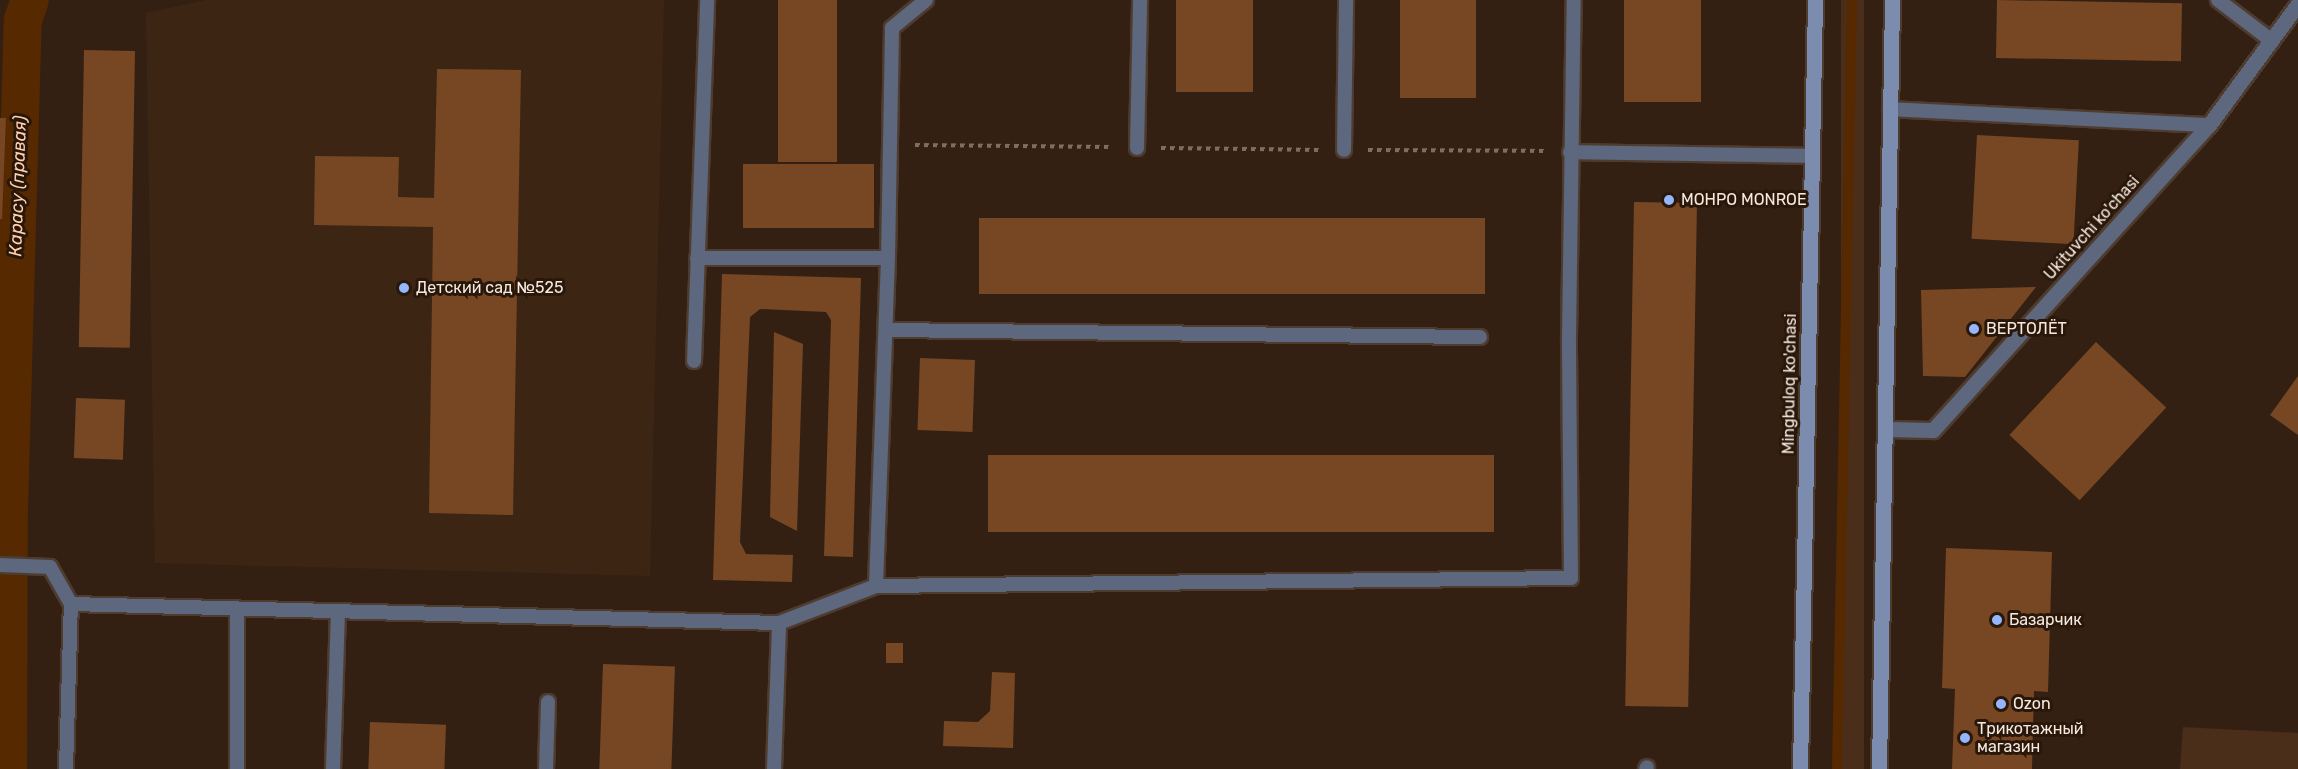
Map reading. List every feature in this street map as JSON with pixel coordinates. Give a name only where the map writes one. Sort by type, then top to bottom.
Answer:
[{"type":"main road","name":"Mingbuloq ko'chasi","points":[[1800,769],[1815,0]]},
{"type":"main road","points":[[1879,769],[1892,0]]},
{"type":"street","name":"Ukituvchi ko'chasi","points":[[1885,429],[1933,430],[2209,125],[2298,4]]},
{"type":"lane","points":[[694,360],[707,0]]},
{"type":"lane","points":[[876,586],[886,330],[892,28],[926,0]]},
{"type":"lane","points":[[1137,147],[1140,0]]},
{"type":"lane","points":[[1344,150],[1346,0]]},
{"type":"lane","points":[[71,604],[237,611],[779,622],[876,586],[1571,578],[1570,152],[1574,0]]},
{"type":"lane","points":[[2218,0],[2272,41]]},
{"type":"lane","points":[[1890,109],[2209,125]]},
{"type":"lane","points":[[1570,152],[1812,156]]},
{"type":"lane","points":[[697,258],[888,258]]},
{"type":"lane","points":[[886,330],[1480,337]]},
{"type":"lane","points":[[0,565],[50,567],[71,604],[66,769]]},
{"type":"lane","points":[[237,611],[237,769]]},
{"type":"lane","points":[[333,769],[338,612]]},
{"type":"lane","points":[[774,769],[779,622]]},
{"type":"lane","points":[[546,769],[548,702]]},
{"type":"path","points":[[891,145],[1570,152]]},
{"type":"shaded area","name":"Детский сад №525","points":[[206,0],[664,0],[650,576],[155,563],[146,13]]},
{"type":"shaded area","points":[[1841,0],[1864,0],[1864,769],[1841,769]]},
{"type":"shaded area","points":[[2183,727],[2298,733],[2298,769],[2180,769]]},
{"type":"building","points":[[778,0],[837,0],[837,162],[778,162]]},
{"type":"building","points":[[1176,0],[1253,0],[1253,92],[1176,92]]},
{"type":"building","points":[[1400,0],[1476,0],[1476,98],[1400,98]]},
{"type":"building","points":[[1624,0],[1701,0],[1701,102],[1624,102]]},
{"type":"building","points":[[1997,0],[2182,3],[2181,61],[1996,58]]},
{"type":"building","points":[[84,50],[135,51],[130,348],[79,347]]},
{"type":"building","points":[[437,69],[521,70],[513,515],[429,513],[433,227],[314,225],[315,156],[399,157],[398,197],[434,198]]},
{"type":"building","points":[[0,118],[6,118],[2,219],[0,219]]},
{"type":"building","points":[[1977,135],[2079,140],[2073,244],[1972,239]]},
{"type":"building","points":[[743,164],[874,164],[874,228],[743,228]]},
{"type":"building","points":[[1634,202],[1697,203],[1688,707],[1625,706]]},
{"type":"building","points":[[979,218],[1485,218],[1485,294],[979,294]]},
{"type":"building","points":[[722,274],[861,278],[853,557],[824,556],[831,320],[826,312],[760,309],[750,317],[740,542],[746,554],[793,555],[792,582],[713,580]]},
{"type":"building","points":[[2036,287],[1965,377],[1923,376],[1921,290]]},
{"type":"building","points":[[774,332],[803,344],[797,531],[770,517]]},
{"type":"building","points":[[2096,342],[2166,407],[2080,500],[2009,435]]},
{"type":"building","points":[[920,358],[975,360],[972,432],[917,430]]},
{"type":"building","points":[[2298,376],[2298,435],[2270,415]]},
{"type":"building","points":[[76,398],[125,400],[123,460],[74,458]]},
{"type":"building","points":[[988,455],[1494,455],[1494,532],[988,532]]},
{"type":"building","name":"Базарчик","points":[[1946,548],[2052,552],[2048,692],[2034,691],[2032,769],[1952,769],[1955,689],[1942,688]]},
{"type":"building","points":[[886,643],[903,643],[903,663],[886,663]]},
{"type":"building","points":[[603,664],[675,667],[671,769],[599,769]]},
{"type":"building","points":[[992,672],[1015,673],[1013,748],[943,746],[944,721],[978,722],[990,711]]},
{"type":"building","points":[[370,722],[446,725],[444,769],[368,769]]},
{"type":"waterway","name":"Карасу (правая)","points":[[8,769],[9,511],[23,20],[30,0]]},
{"type":"waterway","points":[[1837,769],[1852,0]]},
{"type":"place","name":"МОНРО MONROE","points":[[1669,200]]},
{"type":"place","name":"Детский сад №525","points":[[404,288]]},
{"type":"place","name":"ВЕРТОЛЁТ","points":[[1974,329]]},
{"type":"place","name":"Базарчик","points":[[1997,620]]},
{"type":"place","name":"Ozon","points":[[2001,704]]},
{"type":"place","name":"Трикотажный магазин","points":[[1965,738]]}]
